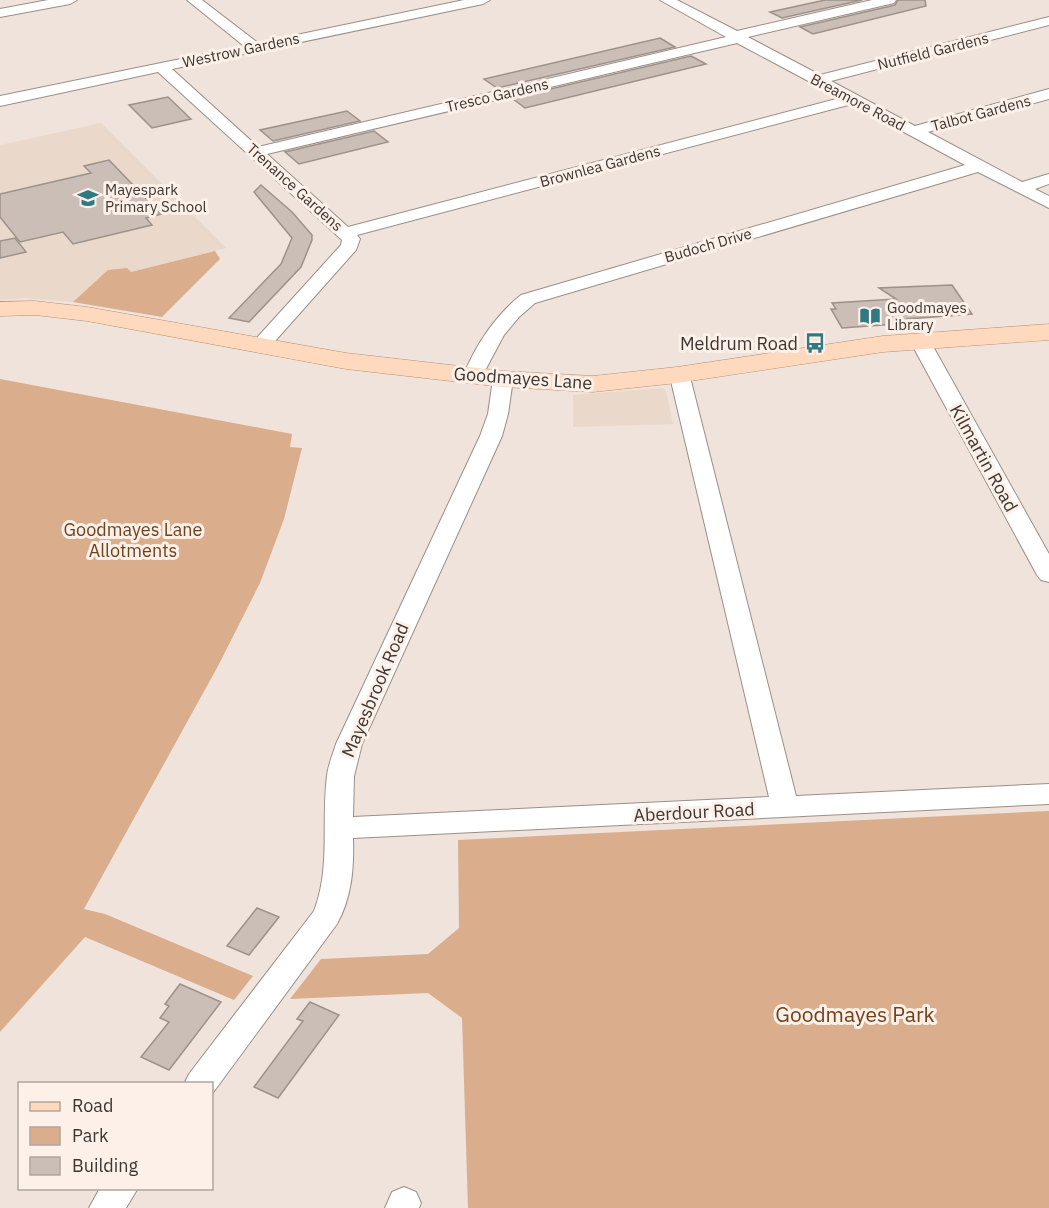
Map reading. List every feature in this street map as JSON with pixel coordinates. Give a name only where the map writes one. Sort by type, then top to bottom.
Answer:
[{"type":"main road","name":"Goodmayes Lane","points":[[0,309],[57,310],[346,361],[503,379],[593,384],[677,375],[836,350],[920,341],[1049,332]]},
{"type":"street","points":[[0,13],[70,0]]},
{"type":"street","points":[[194,0],[254,47]]},
{"type":"street","name":"Westrow Gardens","points":[[0,100],[483,0]]},
{"type":"street","name":"Breamore Road","points":[[667,0],[1049,203]]},
{"type":"street","name":"Tresco Gardens","points":[[256,152],[889,0]]},
{"type":"street","name":"Nutfield Gardens","points":[[818,80],[1049,21]]},
{"type":"street","name":"Trenance Gardens","points":[[161,67],[351,239],[350,246],[261,345]]},
{"type":"street","name":"Talbot Gardens","points":[[914,131],[1049,94]]},
{"type":"street","name":"Brownlea Gardens","points":[[346,233],[854,99]]},
{"type":"street","name":"Budoch Drive","points":[[474,374],[479,360],[511,313],[528,299],[979,166]]},
{"type":"street","points":[[1020,188],[1049,179]]},
{"type":"street","name":"Kilmartin Road","points":[[920,341],[1049,575]]},
{"type":"street","points":[[677,375],[681,381],[785,807]]},
{"type":"street","name":"Mayesbrook Road","points":[[201,1082],[327,916],[335,899],[338,879],[340,774],[349,744],[491,436],[498,414],[503,379]]},
{"type":"street","name":"Aberdour Road","points":[[339,828],[1049,794]]},
{"type":"street","points":[[106,1208],[120,1190]]},
{"type":"shaded area","name":"Mayespark Primary School","points":[[101,123],[226,248],[131,272],[108,270],[73,302],[24,298],[0,300],[0,145]]},
{"type":"shaded area","points":[[662,388],[666,391],[673,424],[573,427],[573,395]]},
{"type":"green space","points":[[215,251],[220,259],[162,317],[73,302],[108,270],[127,268],[131,272]]},
{"type":"green space","name":"Goodmayes Lane Allotments","points":[[0,379],[292,434],[290,447],[302,448],[284,519],[260,583],[218,666],[84,909],[105,914],[253,976],[234,1000],[85,937],[0,1032]]},
{"type":"green space","name":"Goodmayes Park","points":[[1049,811],[1049,1208],[468,1208],[462,1018],[428,993],[290,999],[321,959],[428,954],[459,928],[458,840]]},
{"type":"building","points":[[825,0],[862,0],[782,18],[770,12]]},
{"type":"building","points":[[898,0],[925,0],[926,6],[813,34],[800,27],[895,5]]},
{"type":"building","points":[[660,38],[675,47],[497,88],[484,79]]},
{"type":"building","points":[[691,56],[706,64],[525,108],[512,98]]},
{"type":"building","points":[[168,97],[191,119],[152,128],[129,105]]},
{"type":"building","points":[[347,111],[360,121],[273,141],[260,130]]},
{"type":"building","points":[[374,131],[388,142],[299,164],[285,152]]},
{"type":"building","points":[[109,160],[161,214],[146,218],[152,225],[73,244],[63,232],[20,242],[0,217],[0,194],[91,173],[84,166]]},
{"type":"building","points":[[261,185],[292,212],[312,235],[312,240],[301,267],[249,322],[229,318],[281,264],[292,238],[254,192]]},
{"type":"building","points":[[15,238],[26,252],[0,258],[0,241]]},
{"type":"building","points":[[952,285],[972,314],[907,319],[909,323],[842,328],[831,309],[836,309],[832,303],[896,299],[879,288]]},
{"type":"building","points":[[257,908],[279,917],[249,955],[227,946]]},
{"type":"building","points":[[180,984],[221,1002],[169,1070],[141,1057],[169,1022],[160,1018],[169,1006],[165,1004]]},
{"type":"building","points":[[310,1002],[339,1015],[278,1098],[254,1087],[303,1021],[297,1019]]},
{"type":"place","name":"Mayespark Primary School","points":[[88,198]]},
{"type":"place","name":"Goodmayes Library","points":[[870,316]]},
{"type":"place","name":"Meldrum Road","points":[[815,343]]}]
